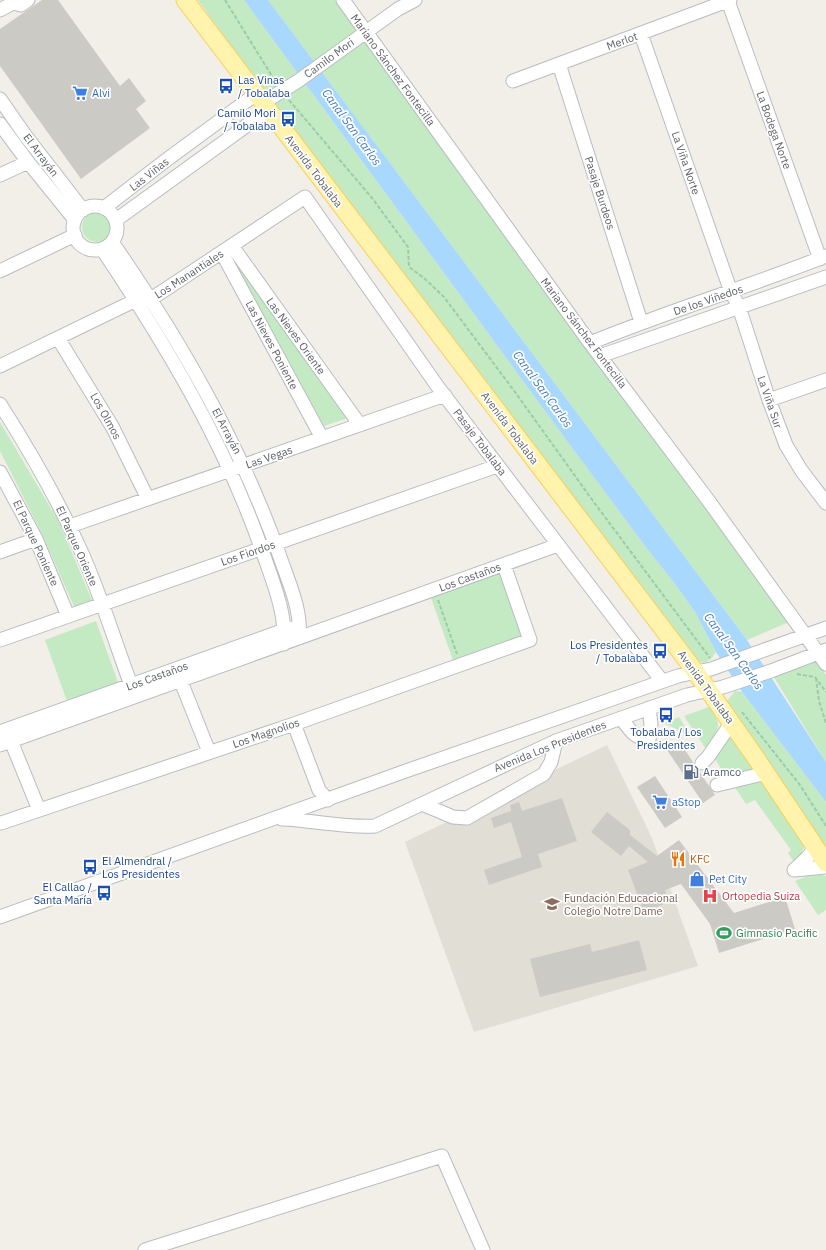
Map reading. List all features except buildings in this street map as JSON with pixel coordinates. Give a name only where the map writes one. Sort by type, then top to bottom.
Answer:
[{"type":"main road","name":"Avenida Tobalaba","points":[[185,0],[262,103],[708,667],[708,689],[736,716],[766,773],[826,863]]},
{"type":"street","points":[[0,10],[13,3],[21,6],[28,0]]},
{"type":"street","name":"Mariano Sánchez Fontecilla","points":[[343,0],[590,343],[704,494],[806,636],[822,651],[826,664]]},
{"type":"street","name":"Camilo Mori","points":[[262,103],[298,81],[398,9],[415,0]]},
{"type":"street","name":"Merlot","points":[[513,81],[729,0]]},
{"type":"street","name":"La Bodega Norte","points":[[729,0],[823,257]]},
{"type":"street","name":"La Viña Norte","points":[[641,34],[731,292]]},
{"type":"street","name":"Pasaje Burdeos","points":[[559,64],[641,322]]},
{"type":"street","name":"El Arrayán","points":[[0,99],[79,215]]},
{"type":"street","name":"Las Viñas","points":[[104,208],[194,140],[262,103]]},
{"type":"street","name":"Las Viñas","points":[[116,220],[204,155],[262,103]]},
{"type":"street","name":"El Arrayán","points":[[0,124],[28,162],[79,215]]},
{"type":"street","points":[[194,140],[204,155]]},
{"type":"street","points":[[0,175],[28,162]]},
{"type":"street","name":"Los Manantiales","points":[[0,366],[136,300],[151,299],[306,197]]},
{"type":"street","name":"Pasaje Tobalaba","points":[[306,197],[445,395],[497,466],[662,682]]},
{"type":"street","points":[[90,207],[104,208],[111,213],[116,220],[116,235],[107,245],[93,250],[79,242],[75,236],[79,215],[90,207]]},
{"type":"street","points":[[0,271],[75,236]]},
{"type":"street","name":"El Arrayán","points":[[107,245],[151,299],[195,373],[244,465],[295,600],[299,632]]},
{"type":"street","name":"El Arrayán","points":[[107,245],[136,300],[180,372],[230,470],[262,548],[282,612],[284,644]]},
{"type":"street","name":"Las Nieves Oriente","points":[[227,249],[360,425]]},
{"type":"street","name":"Las Nieves Poniente","points":[[227,249],[322,438]]},
{"type":"street","name":"De los Viñedos","points":[[590,343],[641,322],[731,292],[823,257]]},
{"type":"street","name":"De los Viñedos","points":[[600,356],[826,277]]},
{"type":"street","name":"La Viña Sur","points":[[731,292],[739,307],[769,400],[786,445],[820,486],[826,503]]},
{"type":"street","name":"Los Olmos","points":[[58,338],[113,428],[148,499]]},
{"type":"street","points":[[769,400],[826,380]]},
{"type":"street","name":"Las Vegas","points":[[70,526],[445,395]]},
{"type":"street","name":"El Parque Oriente","points":[[0,404],[31,454],[70,526],[102,604],[133,691]]},
{"type":"street","name":"Los Fiordos","points":[[0,640],[497,466]]},
{"type":"street","name":"El Parque Poniente","points":[[0,472],[36,539],[68,616]]},
{"type":"street","points":[[0,552],[36,539]]},
{"type":"street","name":"Los Castaños","points":[[179,675],[284,630],[314,633],[558,546]]},
{"type":"street","name":"Los Magnolios","points":[[1,823],[294,724],[530,640],[504,565]]},
{"type":"street","name":"Avenida Los Presidentes","points":[[0,917],[593,705],[708,667],[762,652],[826,628]]},
{"type":"street","name":"Los Castaños","points":[[0,732],[133,691],[179,675],[284,644],[299,632]]},
{"type":"street","name":"Avenida Los Presidentes","points":[[274,818],[303,820],[354,827],[375,826],[556,742],[649,708],[708,689],[726,686],[774,670],[822,651]]},
{"type":"street","points":[[179,675],[209,752]]},
{"type":"street","name":"Los Castaños","points":[[6,743],[133,691]]},
{"type":"street","points":[[632,693],[627,699],[626,704],[628,709],[626,716],[630,732],[640,739],[648,740],[651,724],[649,708]]},
{"type":"street","points":[[593,705],[602,713],[600,725]]},
{"type":"street","points":[[702,763],[708,757],[736,716]]},
{"type":"street","points":[[294,724],[319,790],[328,800],[325,812],[327,819],[332,824]]},
{"type":"street","points":[[422,804],[453,817],[467,818],[544,774],[551,762],[556,742]]},
{"type":"street","points":[[6,743],[39,810]]},
{"type":"street","points":[[717,785],[766,773]]},
{"type":"street","points":[[815,847],[808,857],[794,870],[826,867]]},
{"type":"street","points":[[145,1250],[442,1156],[483,1250]]},
{"type":"path","points":[[225,0],[276,82]]},
{"type":"path","points":[[287,98],[372,198],[408,247],[409,267],[444,297],[515,392],[593,501],[708,667]]},
{"type":"path","points":[[435,590],[460,665]]},
{"type":"path","points":[[774,670],[782,673],[815,677],[826,692]]},
{"type":"path","points":[[815,677],[819,701],[826,723]]},
{"type":"path","points":[[736,716],[800,786],[826,826]]},
{"type":"shaded area","name":"Fundación Educacional Colegio Notre Dame","points":[[607,745],[652,838],[698,966],[474,1032],[405,842]]},
{"type":"green space","points":[[198,0],[244,0],[567,441],[695,612],[716,652],[711,659],[704,663],[696,660],[324,175]]},
{"type":"green space","points":[[268,0],[335,0],[595,356],[706,502],[789,622],[747,640]]},
{"type":"green space","points":[[97,212],[108,216],[112,227],[108,238],[97,242],[86,238],[82,227],[86,216]]},
{"type":"green space","points":[[230,255],[348,418],[324,426]]},
{"type":"green space","points":[[0,422],[59,522],[94,605],[76,611],[42,534],[0,451]]},
{"type":"green space","points":[[500,571],[524,638],[454,663],[430,595]]},
{"type":"green space","points":[[96,621],[119,685],[68,704],[45,640]]},
{"type":"green space","points":[[815,660],[826,675],[826,762],[772,674]]},
{"type":"green space","points":[[735,691],[742,692],[826,802],[826,853],[727,701]]},
{"type":"green space","points":[[709,707],[717,719],[718,728],[706,749],[684,716]]},
{"type":"green space","points":[[679,717],[691,736],[664,723]]},
{"type":"green space","points":[[728,734],[755,771],[726,776],[715,759]]},
{"type":"green space","points":[[759,781],[764,783],[805,843],[799,861],[794,862],[788,853],[791,850],[755,800],[746,804],[734,786]]},
{"type":"green space","points":[[815,873],[826,876],[826,910],[818,915],[795,881]]},
{"type":"water","name":"Canal San Carlos","points":[[244,0],[268,0],[747,640],[826,762],[826,802],[742,692],[716,652],[695,612],[672,580],[567,441]]},
{"type":"place","name":"Las Vinas / Tobalaba","points":[[226,86]]},
{"type":"place","name":"Alvi","points":[[80,93]]},
{"type":"place","name":"Camilo Mori / Tobalaba","points":[[288,119]]},
{"type":"place","name":"Los Presidentes / Tobalaba","points":[[660,651]]},
{"type":"place","name":"Tobalaba / Los Presidentes","points":[[666,715]]},
{"type":"place","name":"Aramco","points":[[691,772]]},
{"type":"place","name":"aStop","points":[[660,802]]},
{"type":"place","name":"KFC","points":[[678,859]]},
{"type":"place","name":"El Almendral / Los Presidentes","points":[[90,867]]},
{"type":"place","name":"Pet City","points":[[697,879]]},
{"type":"place","name":"El Callao / Santa María","points":[[104,893]]},
{"type":"place","name":"Ortopedia Suiza","points":[[710,896]]},
{"type":"place","name":"Fundación Educacional Colegio Notre Dame","points":[[552,904]]},
{"type":"place","name":"Gimnasio Pacific","points":[[724,933]]}]
